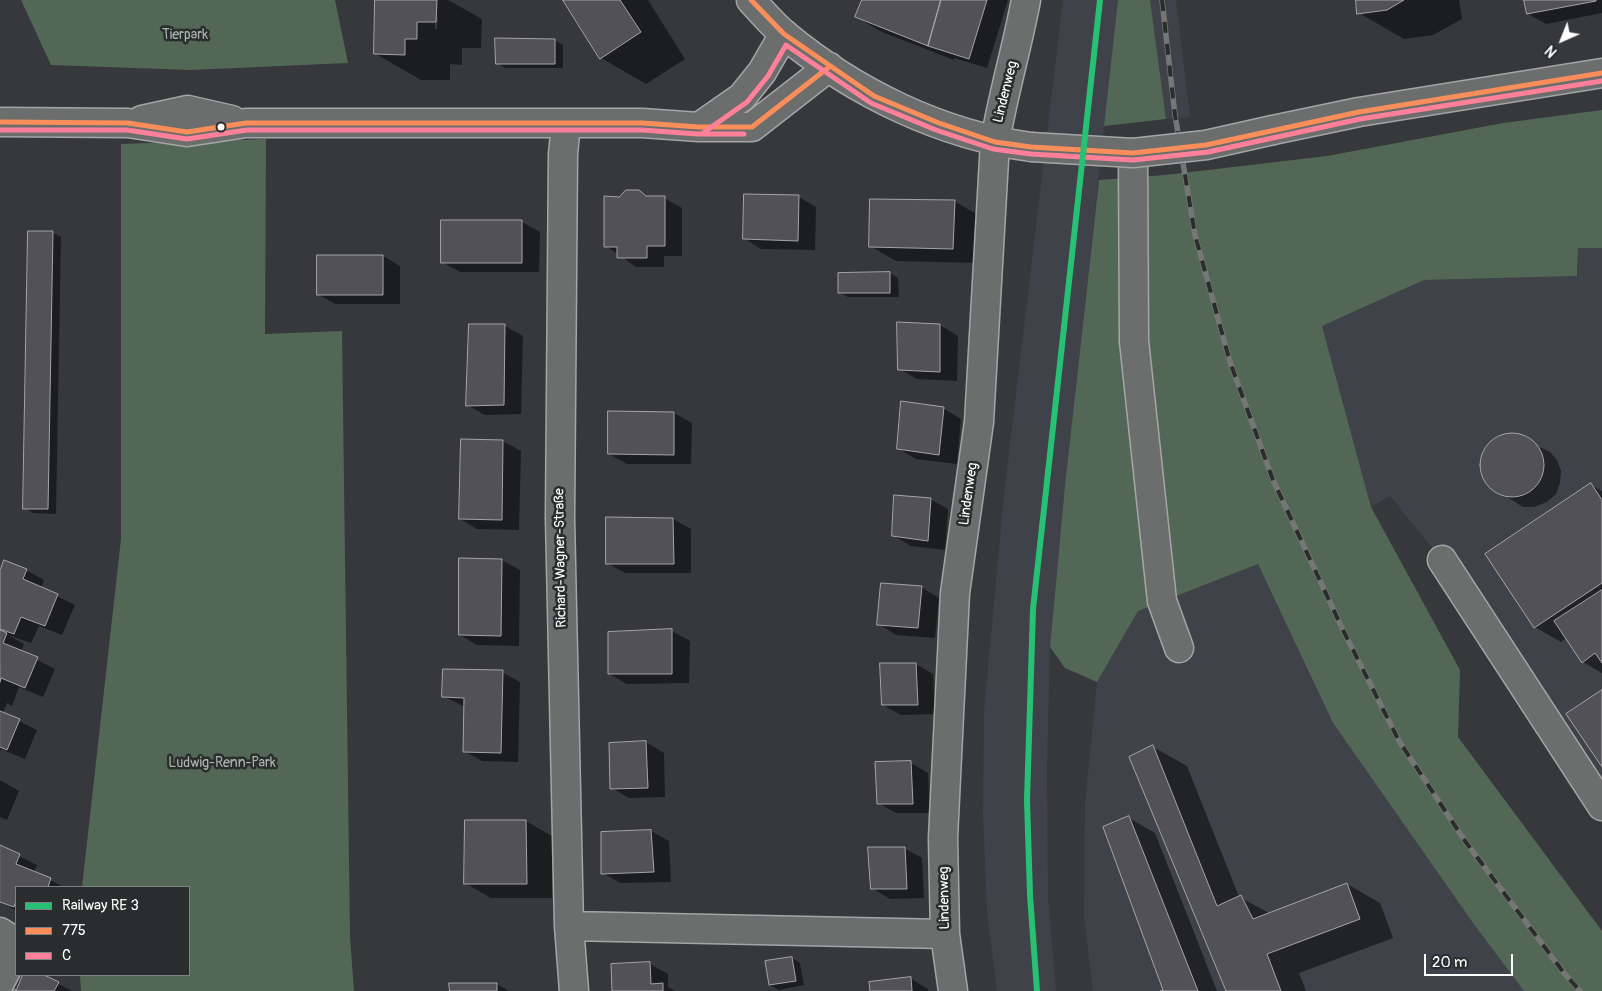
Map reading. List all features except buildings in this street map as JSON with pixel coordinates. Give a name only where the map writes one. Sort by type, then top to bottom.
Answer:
[{"type":"street","points":[[750,0],[784,34],[829,67],[874,96],[939,123],[995,142],[1031,147],[1133,153],[1206,145],[1359,112],[1602,73]]},
{"type":"street","name":"Lindenweg","points":[[953,991],[946,934],[944,838],[955,593],[979,422],[995,142],[1000,108],[1014,61],[1026,0]]},
{"type":"street","points":[[699,127],[742,96],[762,72],[784,34]]},
{"type":"street","points":[[0,122],[128,123],[188,132],[246,123],[642,124],[752,127],[829,67]]},
{"type":"street","name":"Richard-Wagner-Straße","points":[[566,124],[563,154],[560,518],[569,926],[574,991]]},
{"type":"street","points":[[1133,153],[1134,341],[1162,601],[1179,648]]},
{"type":"street","points":[[1442,560],[1602,806]]},
{"type":"street","points":[[569,926],[946,934]]},
{"type":"street","points":[[0,982],[12,959],[5,936]]},
{"type":"shaded area","points":[[1063,0],[1118,0],[1065,485],[1050,646],[1047,768],[1048,897],[1056,991],[997,991],[987,911],[983,815],[984,711],[1004,495]]},
{"type":"shaded area","points":[[1150,0],[1176,0],[1190,117],[1166,119]]},
{"type":"shaded area","points":[[1578,243],[1602,243],[1602,806],[1442,560],[1390,496],[1371,507],[1322,326],[1424,280],[1578,276]]},
{"type":"shaded area","points":[[1258,564],[1333,723],[1473,923],[1524,991],[1093,991],[1084,917],[1085,804],[1097,682],[1138,611]]},
{"type":"green space","name":"Tierpark","points":[[21,0],[335,0],[348,63],[190,70],[51,65]]},
{"type":"green space","points":[[1118,0],[1150,0],[1166,119],[1104,126]]},
{"type":"green space","points":[[1602,110],[1602,248],[1578,248],[1577,276],[1424,280],[1322,326],[1371,507],[1460,670],[1458,737],[1602,931],[1602,991],[1524,991],[1473,923],[1333,723],[1258,564],[1138,611],[1097,682],[1065,668],[1050,647],[1065,485],[1099,180],[1165,175],[1327,156],[1503,123]]},
{"type":"green space","name":"Ludwig-Renn-Park","points":[[266,139],[265,334],[342,331],[350,937],[354,991],[81,991],[80,976],[190,976],[190,886],[82,886],[121,539],[121,144]]},
{"type":"railway","points":[[1162,0],[1175,115],[1195,235],[1230,362],[1273,480],[1342,628],[1399,741],[1465,841],[1564,973],[1580,991]]},
{"type":"transit line","name":"775","points":[[751,0],[784,34],[874,96],[939,123],[995,142],[1031,147],[1133,153],[1206,145],[1359,112],[1602,73]]},
{"type":"transit line","points":[[1037,991],[1030,895],[1027,800],[1033,609],[1100,0]]},
{"type":"transit line","name":"C","points":[[703,133],[747,102],[768,76],[786,45],[871,103],[936,130],[993,149],[1031,154],[1133,160],[1208,152],[1360,119],[1602,81]]},
{"type":"transit line","name":"775","points":[[0,122],[128,123],[187,132],[246,123],[642,123],[699,127],[752,127],[829,67]]},
{"type":"transit line","name":"C","points":[[0,130],[127,130],[187,139],[247,130],[642,130],[698,134],[744,134]]}]
